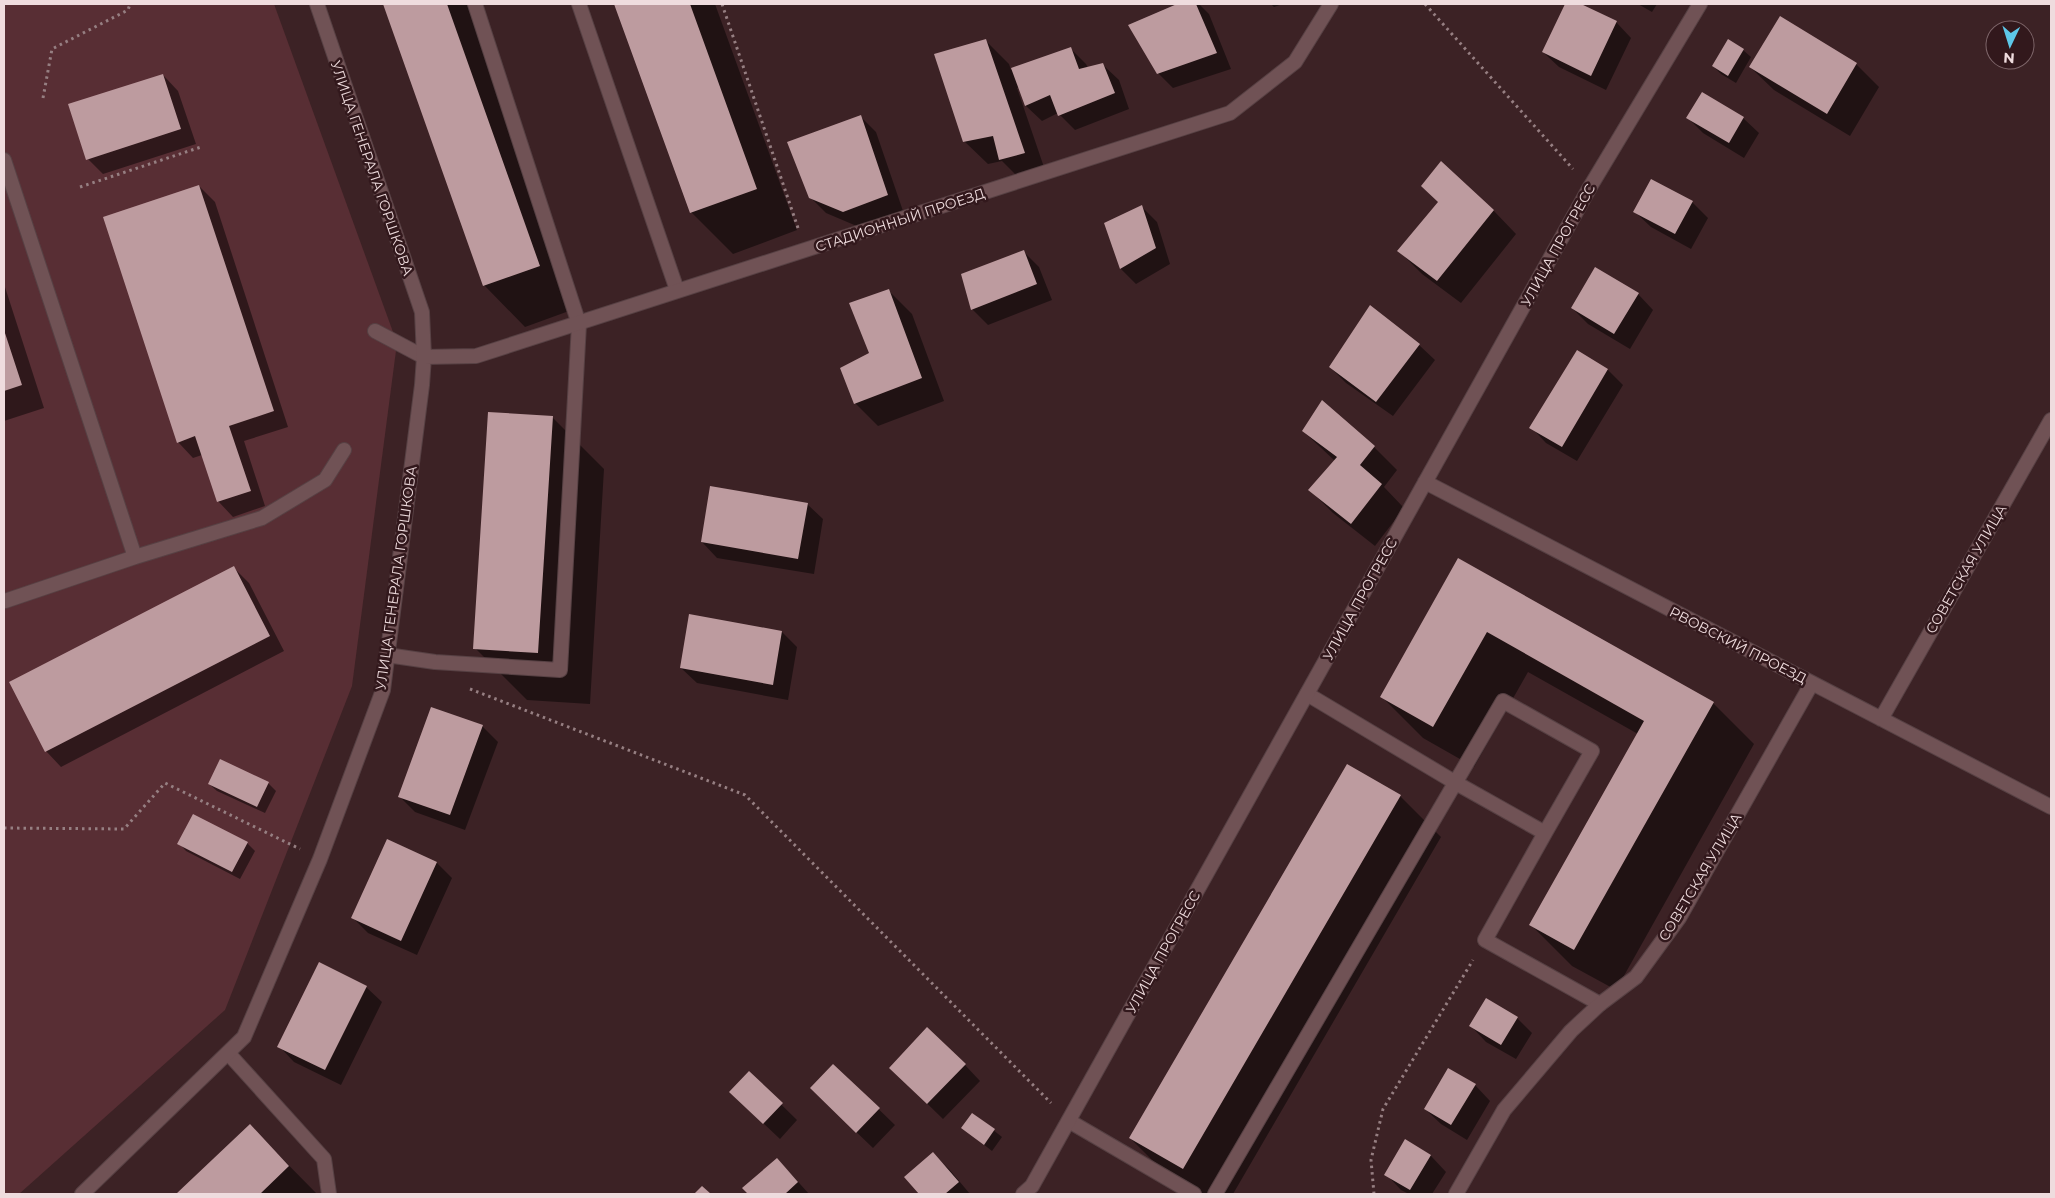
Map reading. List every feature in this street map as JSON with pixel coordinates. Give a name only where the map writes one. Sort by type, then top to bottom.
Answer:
[{"type":"street","name":"УЛИЦА ГЕНЕРАЛА ГОРШКОВА","points":[[82,1194],[244,1037],[320,859],[383,690],[424,358],[422,312],[317,4]]},
{"type":"street","points":[[387,655],[435,662],[560,670],[579,324],[475,4]]},
{"type":"street","points":[[579,4],[677,290]]},
{"type":"street","name":"СТАДИОННЫЙ ПРОЕЗД","points":[[424,358],[476,356],[1230,113],[1295,62],[1331,4]]},
{"type":"street","name":"УЛИЦА ПРОГРЕСС","points":[[1023,1194],[1032,1186],[1069,1121],[1590,188],[1700,4]]},
{"type":"street","points":[[4,160],[134,557]]},
{"type":"street","points":[[375,331],[424,358]]},
{"type":"street","name":"СОВЕТСКАЯ УЛИЦА","points":[[1881,719],[2051,420]]},
{"type":"street","points":[[6,601],[134,557],[262,518],[325,480],[344,450]]},
{"type":"street","name":"РВОВСКИЙ ПРОЕЗД","points":[[1425,482],[2051,807]]},
{"type":"street","name":"СОВЕТСКАЯ УЛИЦА","points":[[1456,1194],[1504,1110],[1571,1031],[1600,1004],[1636,977],[1679,918],[1812,683]]},
{"type":"street","points":[[1307,694],[1456,783],[1545,833]]},
{"type":"street","points":[[1215,1194],[1503,701],[1592,751],[1485,940],[1600,1004]]},
{"type":"street","points":[[228,1053],[324,1159],[329,1194]]},
{"type":"street","points":[[1069,1121],[1194,1194]]},
{"type":"path","points":[[44,98],[52,49],[128,10],[130,4]]},
{"type":"path","points":[[722,4],[806,250]]},
{"type":"path","points":[[1425,4],[1590,188]]},
{"type":"path","points":[[80,187],[201,147]]},
{"type":"path","points":[[463,687],[745,795],[1069,1121]]},
{"type":"path","points":[[4,828],[124,829],[165,783],[320,859]]},
{"type":"path","points":[[1374,1194],[1371,1160],[1383,1109],[1485,940]]},
{"type":"shaded area","points":[[4,4],[274,4],[397,343],[352,686],[225,1010],[19,1194],[4,1194]]},
{"type":"building","points":[[383,4],[447,4],[540,266],[483,286]]},
{"type":"building","points":[[614,4],[690,4],[757,189],[690,213]]},
{"type":"building","points":[[1177,4],[1196,4],[1217,53],[1157,74],[1128,25]]},
{"type":"building","points":[[1565,4],[1581,4],[1617,21],[1591,76],[1542,52]]},
{"type":"building","points":[[1780,16],[1857,63],[1827,114],[1749,67]]},
{"type":"building","points":[[986,39],[1025,153],[999,160],[993,136],[963,142],[934,54]]},
{"type":"building","points":[[1728,39],[1744,49],[1728,76],[1712,66]]},
{"type":"building","points":[[1071,47],[1079,69],[1103,63],[1115,93],[1058,116],[1050,95],[1025,106],[1011,68]]},
{"type":"building","points":[[163,74],[181,129],[86,160],[68,104]]},
{"type":"building","points":[[1702,92],[1744,117],[1729,143],[1686,118]]},
{"type":"building","points":[[861,115],[888,195],[843,212],[809,198],[787,142]]},
{"type":"building","points":[[1441,161],[1494,210],[1437,281],[1397,251],[1438,202],[1421,186]]},
{"type":"building","points":[[1651,179],[1693,201],[1675,234],[1633,212]]},
{"type":"building","points":[[199,185],[274,411],[229,426],[251,491],[217,502],[195,436],[177,443],[103,217]]},
{"type":"building","points":[[1142,205],[1156,248],[1120,269],[1104,223]]},
{"type":"building","points":[[1024,250],[1037,284],[971,310],[961,274]]},
{"type":"building","points":[[1595,267],[1639,293],[1614,334],[1571,308]]},
{"type":"building","points":[[889,289],[922,378],[854,404],[840,368],[869,353],[849,303]]},
{"type":"building","points":[[1370,305],[1420,344],[1376,402],[1329,367]]},
{"type":"building","points":[[4,330],[22,385],[4,391]]},
{"type":"building","points":[[1577,350],[1608,369],[1562,447],[1529,428]]},
{"type":"building","points":[[1322,400],[1375,446],[1360,465],[1382,484],[1351,524],[1308,490],[1337,457],[1302,431]]},
{"type":"building","points":[[488,412],[553,416],[538,653],[473,649]]},
{"type":"building","points":[[710,486],[808,503],[798,559],[701,542]]},
{"type":"building","points":[[1458,558],[1714,702],[1574,950],[1529,925],[1644,721],[1487,632],[1433,727],[1380,697]]},
{"type":"building","points":[[234,566],[270,636],[45,752],[9,682]]},
{"type":"building","points":[[689,614],[782,631],[773,685],[680,668]]},
{"type":"building","points":[[431,707],[483,725],[450,815],[398,797]]},
{"type":"building","points":[[220,759],[269,782],[257,807],[208,784]]},
{"type":"building","points":[[1347,764],[1401,795],[1183,1169],[1129,1138]]},
{"type":"building","points":[[193,814],[248,842],[232,872],[177,844]]},
{"type":"building","points":[[387,839],[437,862],[401,941],[351,918]]},
{"type":"building","points":[[319,962],[367,986],[325,1070],[277,1047]]},
{"type":"building","points":[[1486,998],[1518,1017],[1501,1045],[1469,1026]]},
{"type":"building","points":[[927,1027],[966,1064],[927,1104],[889,1068]]},
{"type":"building","points":[[833,1064],[880,1108],[856,1133],[810,1088]]},
{"type":"building","points":[[1448,1068],[1476,1084],[1451,1125],[1424,1109]]},
{"type":"building","points":[[749,1071],[783,1103],[763,1124],[729,1092]]},
{"type":"building","points":[[972,1113],[995,1129],[984,1145],[961,1128]]},
{"type":"building","points":[[250,1124],[289,1166],[260,1194],[176,1194]]},
{"type":"building","points":[[1405,1139],[1431,1155],[1410,1190],[1384,1175]]},
{"type":"building","points":[[933,1152],[959,1182],[945,1194],[919,1194],[904,1177]]},
{"type":"building","points":[[777,1158],[798,1182],[785,1194],[748,1194],[742,1188]]},
{"type":"building","points":[[702,1186],[711,1194],[694,1194]]}]
